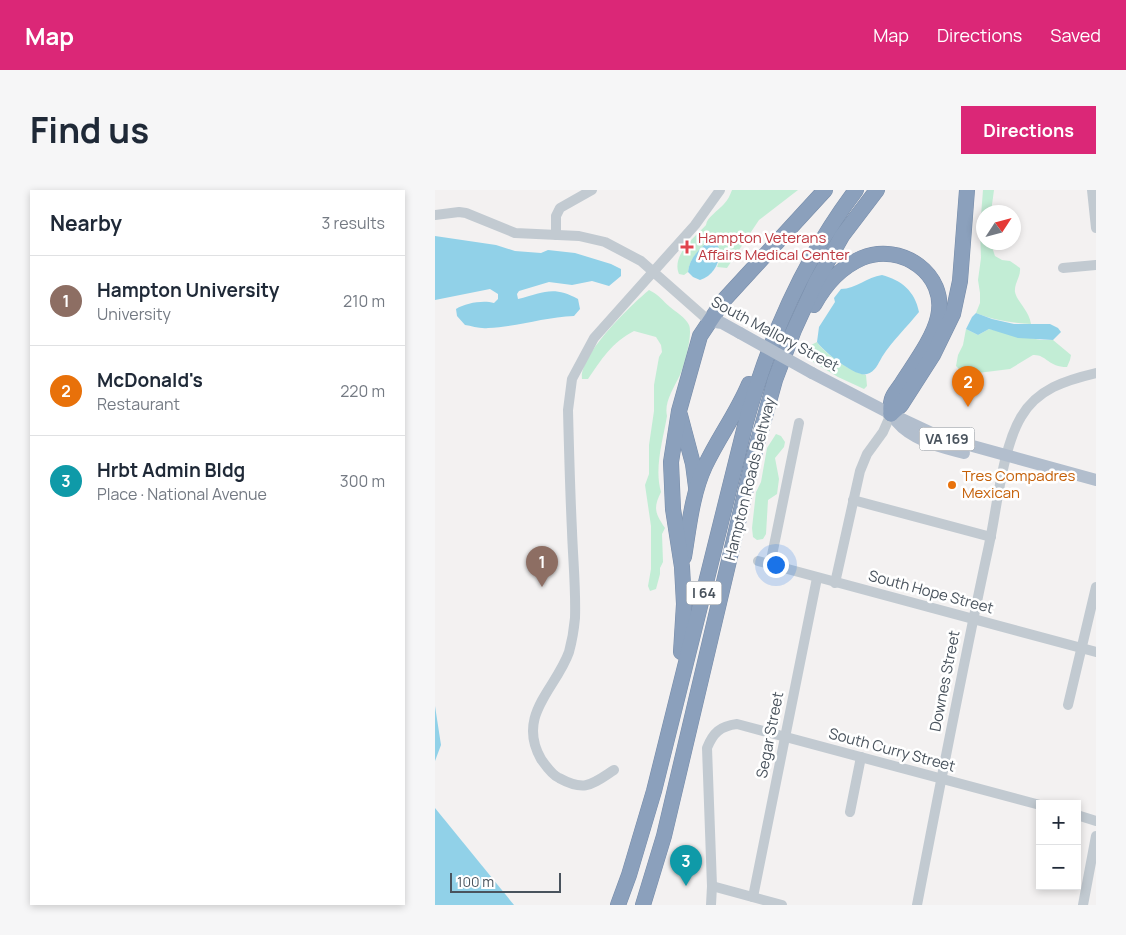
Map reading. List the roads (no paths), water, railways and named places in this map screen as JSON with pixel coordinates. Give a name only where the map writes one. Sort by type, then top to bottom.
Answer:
[{"type":"highway","points":[[673,715],[684,624],[682,567],[676,534],[671,481],[673,444],[679,411],[699,336],[724,300],[825,190]]},
{"type":"highway","name":"Hampton Roads Beltway","points":[[618,905],[644,826],[753,396],[775,334],[798,284],[856,190]]},
{"type":"highway","name":"Hampton Roads Beltway","points":[[643,905],[664,836],[757,445],[775,380],[812,290],[843,236],[877,190]]},
{"type":"highway","points":[[891,414],[901,405],[933,355],[953,314],[960,281],[967,190]]},
{"type":"highway","points":[[757,445],[772,411],[800,330],[816,300],[832,280],[847,267],[863,258],[881,253],[905,257],[918,264],[930,276],[935,285],[939,301],[939,316],[936,325],[891,399],[891,414]]},
{"type":"highway","points":[[682,567],[696,492],[705,466],[744,396],[780,308],[798,284]]},
{"type":"highway","points":[[679,411],[693,464],[696,492]]},
{"type":"main road","name":"South Mallory Street","points":[[709,321],[722,323],[891,414],[903,429],[925,441],[947,448],[1096,480]]},
{"type":"main road","name":"South Mallory Street","points":[[1006,460],[1096,488]]},
{"type":"street","points":[[556,235],[557,211],[592,190]]},
{"type":"street","points":[[614,770],[591,785],[572,784],[556,777],[545,764],[537,752],[534,737],[534,722],[538,707],[569,652],[573,635],[575,599],[568,410],[572,379],[594,338],[695,224],[719,190]]},
{"type":"street","points":[[1092,190],[1096,228]]},
{"type":"street","name":"South Mallory Street","points":[[435,215],[466,213],[515,233],[579,236],[605,242],[630,254],[653,271],[709,321]]},
{"type":"street","points":[[1063,268],[1096,265]]},
{"type":"street","name":"Downes Street","points":[[917,905],[973,619],[1006,460],[1014,431],[1030,404],[1046,390],[1068,379],[1096,373]]},
{"type":"street","points":[[835,582],[858,476],[865,459],[883,432],[891,414]]},
{"type":"street","points":[[770,565],[799,424]]},
{"type":"street","points":[[853,500],[991,537]]},
{"type":"street","name":"South Hope Street","points":[[757,561],[1096,652]]},
{"type":"street","name":"Segar Street","points":[[753,897],[817,578]]},
{"type":"street","points":[[1068,705],[1096,587]]},
{"type":"street","name":"South Curry Street","points":[[712,886],[707,748],[717,730],[728,725],[737,724],[1036,804]]},
{"type":"street","points":[[850,812],[861,757]]},
{"type":"street","points":[[1081,817],[1096,820]]},
{"type":"street","points":[[1083,905],[1096,836]]},
{"type":"street","points":[[711,905],[712,886],[782,905]]},
{"type":"water","points":[[435,236],[496,245],[515,251],[541,253],[548,250],[575,253],[621,269],[621,276],[609,286],[592,281],[572,285],[549,282],[519,291],[517,294],[518,299],[541,293],[562,292],[578,299],[580,309],[574,316],[499,327],[482,328],[465,325],[457,316],[456,309],[475,303],[494,303],[498,299],[498,294],[490,289],[435,300]]},
{"type":"water","points":[[709,241],[718,245],[718,261],[710,275],[700,280],[688,272],[689,267],[695,255]]},
{"type":"water","points":[[882,275],[901,283],[911,292],[919,312],[891,345],[874,370],[867,374],[862,374],[840,363],[820,346],[817,342],[819,327],[835,302],[834,298],[841,289],[852,287]]},
{"type":"water","points":[[976,313],[1014,324],[1050,324],[1061,332],[1053,340],[1018,338],[989,329],[978,335],[966,329]]},
{"type":"water","points":[[435,706],[441,745],[435,761]]},
{"type":"water","points":[[435,808],[514,905],[435,905]]},
{"type":"place","name":"Hampton Veterans Affairs Medical Center","points":[[687,247]]},
{"type":"place","name":"McDonald's","points":[[968,407]]},
{"type":"place","name":"Tres Compadres Mexican","points":[[952,485]]},
{"type":"place","name":"Hampton University","points":[[542,587]]},
{"type":"place","name":"Hrbt Admin Bldg","points":[[686,886]]}]
